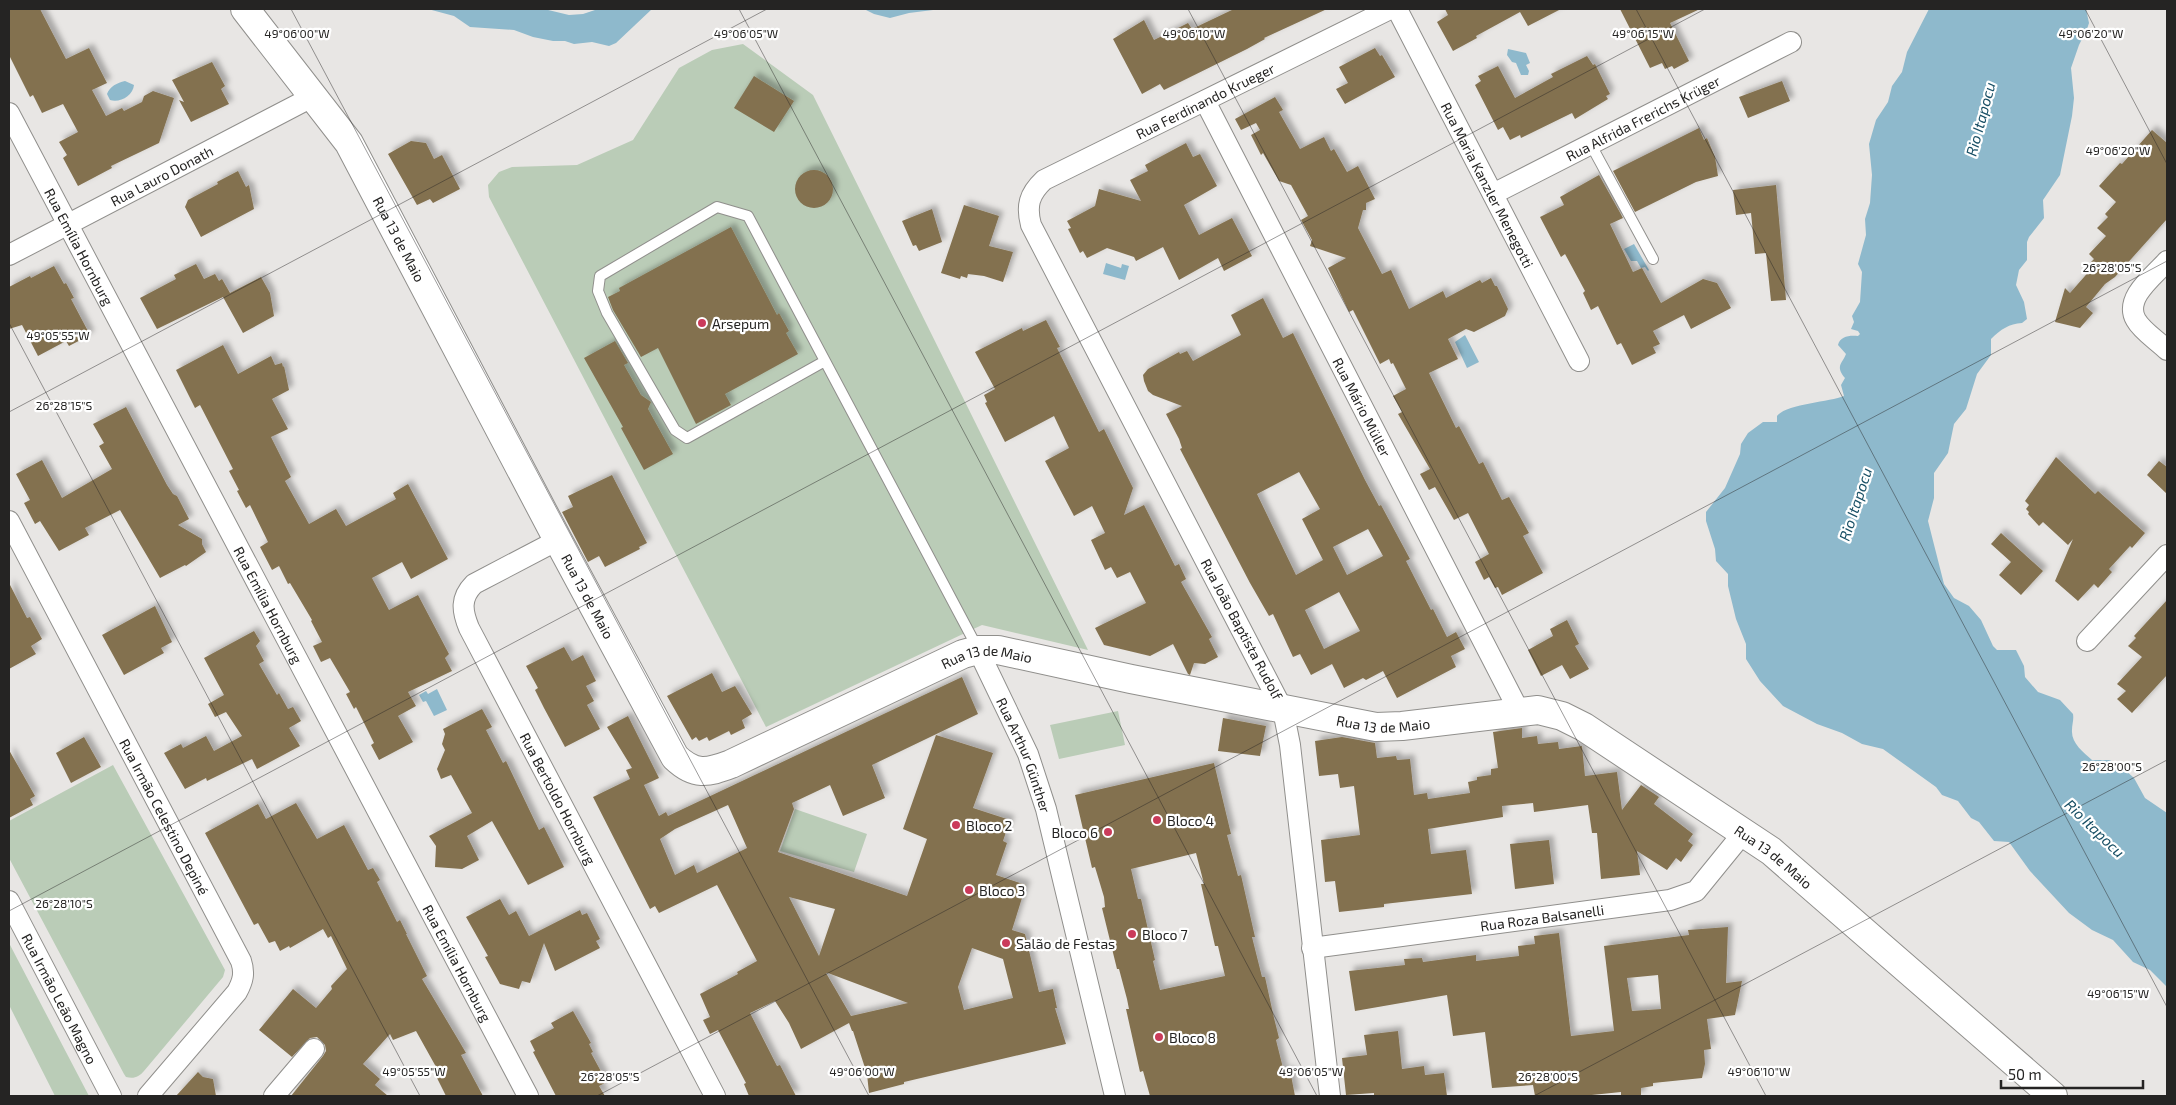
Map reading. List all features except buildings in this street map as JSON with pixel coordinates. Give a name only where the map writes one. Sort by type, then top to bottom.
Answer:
[{"type":"main road","name":"Rua 13 de Maio","points":[[245,9],[349,143],[558,540],[675,757],[686,768],[698,772],[714,771],[963,654],[978,650],[998,650],[1283,710],[1388,727],[1519,711],[1549,712],[1574,721],[1771,851],[2053,1096]]},
{"type":"street","name":"Rua Ferdinando Krueger","points":[[1029,202],[1034,189],[1044,180],[1390,9]]},
{"type":"street","name":"Rua Maria Kanzler Menegotti","points":[[1397,9],[1579,361]]},
{"type":"street","name":"Rua Alfrida Frerichs Krüger","points":[[1493,194],[1791,42]]},
{"type":"street","name":"Rua Lauro Donath","points":[[9,255],[314,96]]},
{"type":"street","name":"Rua Mário Müller","points":[[1205,101],[1519,711]]},
{"type":"street","name":"Rua Emília Hornburg","points":[[9,113],[528,1096]]},
{"type":"street","name":"Rua João Baptista Rudolf","points":[[1029,202],[1028,213],[1031,225],[1283,710],[1290,745],[1330,1096]]},
{"type":"street","points":[[2167,261],[2140,290],[2133,306],[2136,321],[2167,350]]},
{"type":"street","name":"Rua Irmão Celestino Depiné","points":[[9,520],[241,961],[243,969],[241,984],[237,992],[148,1096]]},
{"type":"street","name":"Rua Bertoldo Hornburg","points":[[558,540],[474,584],[466,593],[463,604],[464,616],[715,1096]]},
{"type":"street","points":[[2087,641],[2167,555]]},
{"type":"street","name":"Rua Arthur Günther","points":[[978,650],[1028,754],[1046,809],[1115,1096]]},
{"type":"street","name":"Rua Roza Balsanelli","points":[[1312,948],[1670,900],[1696,891],[1744,832]]},
{"type":"street","name":"Rua Irmão Leão Magno","points":[[9,901],[112,1094]]},
{"type":"street","points":[[274,1096],[314,1049]]},
{"type":"lane","points":[[1591,145],[1653,259]]},
{"type":"lane","points":[[825,361],[687,438],[674,430],[607,313],[598,291],[600,276],[717,207],[748,216],[825,361],[978,650]]},
{"type":"green space","name":"Arsepum","points":[[743,44],[813,95],[1088,650],[982,625],[766,727],[489,197],[488,185],[499,172],[512,167],[577,165],[633,140],[679,68],[712,50]]},
{"type":"green space","points":[[1118,711],[1125,745],[1059,759],[1050,725]]},
{"type":"green space","points":[[113,765],[225,970],[223,977],[144,1071],[134,1078],[126,1077],[124,1074],[9,858],[9,821]]},
{"type":"green space","points":[[795,809],[867,834],[854,872],[780,851]]},
{"type":"green space","points":[[9,943],[89,1096],[55,1096],[9,1005]]},
{"type":"water","points":[[428,9],[544,9],[569,15],[583,14],[598,9],[652,9],[616,43],[609,46],[592,42],[574,44],[565,41],[553,41],[533,37],[514,30],[470,27],[454,16]]},
{"type":"water","points":[[864,9],[941,9],[909,13],[890,18]]},
{"type":"water","name":"Rio Itapocu","points":[[1929,9],[2086,9],[2089,23],[2071,68],[2074,98],[2060,175],[2043,200],[2044,218],[2029,237],[2027,242],[2027,260],[2019,270],[2016,285],[2024,302],[2027,319],[2022,323],[2005,328],[1991,339],[1991,355],[1977,374],[1966,409],[1954,424],[1948,453],[1934,473],[1934,498],[1928,521],[1944,584],[1954,598],[1969,606],[1981,620],[1993,646],[1997,650],[2016,650],[2024,666],[2025,677],[2038,692],[2060,700],[2073,714],[2073,739],[2085,754],[2092,760],[2110,760],[2125,770],[2134,778],[2145,798],[2167,813],[2167,987],[2150,970],[2133,962],[2113,940],[2092,930],[2069,913],[2030,871],[2009,842],[1994,841],[1979,822],[1971,818],[1958,801],[1942,795],[1936,787],[1883,749],[1862,744],[1783,706],[1760,681],[1746,659],[1746,644],[1736,619],[1728,586],[1728,574],[1716,561],[1715,549],[1706,521],[1706,512],[1725,488],[1740,454],[1741,444],[1748,433],[1763,422],[1777,422],[1777,416],[1789,409],[1844,396],[1841,385],[1845,378],[1840,368],[1846,354],[1838,345],[1843,338],[1860,334],[1858,331],[1851,329],[1854,322],[1852,316],[1860,302],[1862,272],[1858,264],[1866,235],[1865,219],[1870,203],[1872,175],[1869,144],[1876,120],[1888,102],[1892,86],[1902,72],[1907,52]]},
{"type":"water","points":[[1508,49],[1526,53],[1530,63],[1526,65],[1529,71],[1528,75],[1521,75],[1516,63],[1512,62],[1507,55]]},
{"type":"water","points":[[125,81],[134,85],[129,95],[122,99],[110,100],[107,94],[110,89]]},
{"type":"water","points":[[1634,244],[1648,271],[1645,267],[1641,268],[1637,261],[1631,261],[1624,249]]},
{"type":"water","points":[[1106,263],[1121,268],[1122,264],[1129,266],[1125,280],[1103,274]]},
{"type":"water","points":[[1465,335],[1479,362],[1467,368],[1455,342]]},
{"type":"water","points":[[437,689],[447,710],[434,716],[426,701],[423,702],[419,695],[426,691],[428,694]]},
{"type":"place","name":"Arsepum","points":[[702,323]]},
{"type":"place","name":"Bloco 4","points":[[1157,820]]},
{"type":"place","name":"Bloco 2","points":[[956,825]]},
{"type":"place","name":"Bloco 6","points":[[1108,832]]},
{"type":"place","name":"Bloco 3","points":[[969,890]]},
{"type":"place","name":"Bloco 7","points":[[1132,934]]},
{"type":"place","name":"Salão de Festas","points":[[1006,943]]},
{"type":"place","name":"Bloco 8","points":[[1159,1037]]}]
